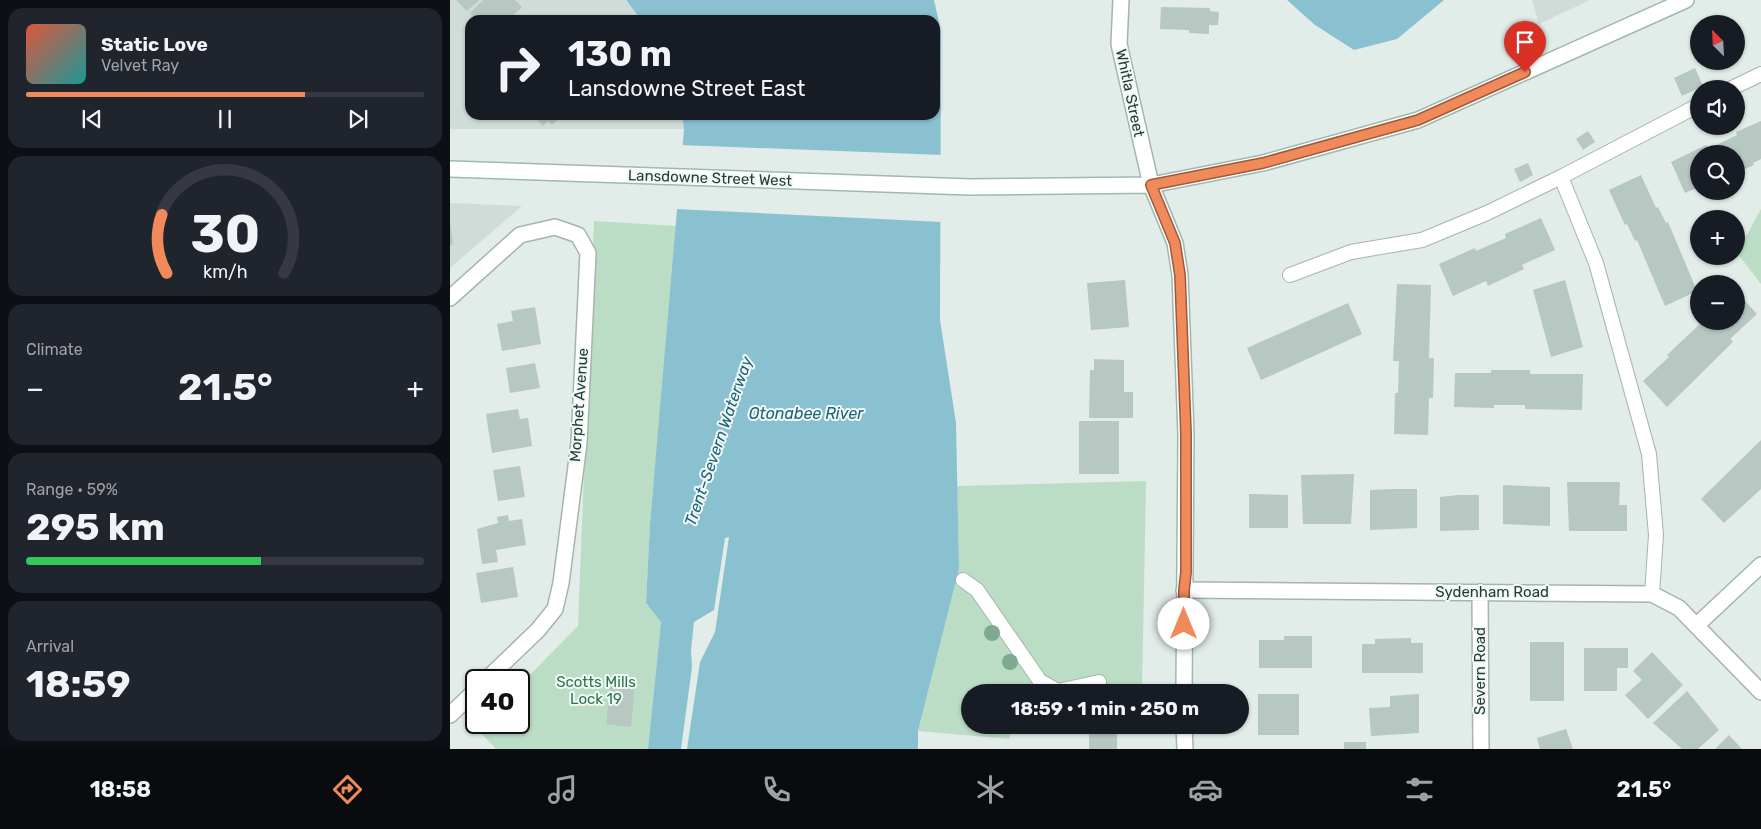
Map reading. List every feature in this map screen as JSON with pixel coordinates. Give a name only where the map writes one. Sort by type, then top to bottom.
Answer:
[{"type":"street","name":"Whitla Street","points":[[1121,0],[1119,44],[1151,185],[1175,243],[1180,275],[1186,434],[1184,684]]},
{"type":"street","name":"Lansdowne Street West","points":[[450,169],[970,187],[1151,185],[1263,163],[1418,120],[1686,0]]},
{"type":"street","name":"Morphet Avenue","points":[[450,298],[520,234],[555,228],[578,235],[588,253],[579,443],[556,609],[538,630],[497,669]]},
{"type":"street","points":[[1697,625],[1761,565]]},
{"type":"street","name":"Sydenham Road","points":[[1184,590],[1652,594],[1679,608],[1761,692]]},
{"type":"street","name":"Severn Road","points":[[1480,592],[1481,749]]},
{"type":"street","points":[[450,715],[465,701]]},
{"type":"street","points":[[1184,734],[1184,749]]},
{"type":"lane","points":[[1745,82],[1761,74]]},
{"type":"lane","points":[[1290,275],[1351,252],[1422,240],[1487,213],[1690,110]]},
{"type":"lane","points":[[1561,177],[1596,263],[1649,454],[1656,535],[1652,594]]},
{"type":"lane","points":[[963,580],[977,590],[1040,681],[1058,691],[1099,682]]},
{"type":"shaded area","points":[[450,0],[625,0],[637,15],[465,15],[465,120],[683,120],[684,129],[450,129]]},
{"type":"shaded area","points":[[1532,0],[1590,0],[1539,24]]},
{"type":"shaded area","points":[[450,203],[522,206],[450,268]]},
{"type":"green space","points":[[1761,209],[1761,284],[1745,263],[1745,238]]},
{"type":"green space","name":"Scotts Mills Lock 19","points":[[594,221],[677,226],[650,524],[646,603],[661,621],[648,749],[496,749],[482,734],[530,734],[530,675],[578,626]]},
{"type":"green space","points":[[1146,481],[1142,684],[961,684],[961,734],[1010,734],[1010,739],[918,731],[959,569],[957,486]]},
{"type":"water","name":"Otonabee River","points":[[626,0],[934,0],[937,15],[637,15]]},
{"type":"water","points":[[1287,0],[1444,0],[1397,39],[1354,50],[1315,25]]},
{"type":"water","name":"Otonabee River","points":[[940,27],[941,31],[940,320],[956,423],[959,569],[918,731],[918,749],[687,749],[700,662],[715,632],[729,537],[725,538],[714,610],[694,622],[691,650],[692,667],[681,749],[648,749],[661,622],[646,603],[650,524],[684,129],[683,120],[940,120]]},
{"type":"pier","points":[[680,145],[943,155],[942,222],[675,209]]},
{"type":"building","points":[[456,0],[479,0],[467,11]]},
{"type":"building","points":[[483,0],[515,0],[522,7],[513,15],[472,15],[470,13]]},
{"type":"building","points":[[1161,7],[1210,8],[1210,11],[1219,12],[1218,25],[1209,25],[1209,34],[1189,33],[1189,30],[1160,29]]},
{"type":"building","points":[[1691,70],[1696,70],[1700,80],[1690,80],[1690,92],[1682,96],[1674,78]]},
{"type":"building","points":[[538,120],[558,120],[552,125],[548,121],[543,126]]},
{"type":"building","points":[[1761,121],[1761,159],[1745,169],[1745,145],[1716,145],[1737,135],[1745,135],[1745,128]]},
{"type":"building","points":[[1588,131],[1595,142],[1583,150],[1576,139]]},
{"type":"building","points":[[1690,153],[1690,191],[1685,193],[1671,162]]},
{"type":"building","points":[[1528,163],[1533,175],[1520,182],[1514,169]]},
{"type":"building","points":[[1641,175],[1656,208],[1658,207],[1666,223],[1668,222],[1690,275],[1690,294],[1665,306],[1637,240],[1635,241],[1627,224],[1625,225],[1609,190]]},
{"type":"building","points":[[1541,218],[1555,250],[1522,265],[1524,269],[1488,286],[1486,281],[1453,296],[1439,264],[1475,248],[1476,251],[1506,238],[1505,234]]},
{"type":"building","points":[[450,222],[453,243],[450,246]]},
{"type":"building","points":[[1125,280],[1129,327],[1091,330],[1087,283]]},
{"type":"building","points":[[1565,280],[1583,347],[1551,357],[1533,290]]},
{"type":"building","points":[[1397,284],[1431,285],[1429,358],[1434,358],[1433,398],[1429,398],[1428,435],[1394,434],[1395,393],[1398,393],[1399,361],[1393,361]]},
{"type":"building","points":[[1745,301],[1757,314],[1745,325]]},
{"type":"building","points":[[1348,303],[1362,334],[1261,380],[1247,348]]},
{"type":"building","points":[[535,307],[541,344],[502,351],[497,324],[513,321],[511,311]]},
{"type":"building","points":[[1693,330],[1740,330],[1730,339],[1733,342],[1667,407],[1643,381],[1669,357],[1667,355]]},
{"type":"building","points":[[1094,359],[1124,360],[1124,392],[1133,392],[1133,418],[1089,418],[1090,370],[1094,370]]},
{"type":"building","points":[[535,363],[540,388],[510,393],[506,368]]},
{"type":"building","points":[[1491,370],[1530,370],[1530,374],[1583,374],[1582,410],[1525,409],[1525,405],[1494,405],[1494,408],[1454,407],[1455,373],[1491,373]]},
{"type":"building","points":[[518,409],[520,419],[528,418],[532,446],[492,453],[486,414]]},
{"type":"building","points":[[1079,421],[1119,421],[1119,474],[1079,474]]},
{"type":"building","points":[[1761,440],[1761,489],[1724,523],[1701,499]]},
{"type":"building","points":[[520,466],[525,497],[498,501],[493,470]]},
{"type":"building","points":[[1354,474],[1351,524],[1303,524],[1301,475]]},
{"type":"building","points":[[1567,482],[1620,482],[1619,505],[1627,505],[1627,531],[1569,531]]},
{"type":"building","points":[[1503,485],[1550,487],[1550,526],[1503,524]]},
{"type":"building","points":[[1417,489],[1417,528],[1370,530],[1370,490]]},
{"type":"building","points":[[1249,494],[1288,495],[1288,528],[1249,528]]},
{"type":"building","points":[[1479,495],[1479,530],[1440,531],[1440,497]]},
{"type":"building","points":[[508,515],[509,521],[522,519],[526,545],[496,550],[498,562],[482,564],[477,529],[498,523],[497,517]]},
{"type":"building","points":[[513,567],[518,597],[481,603],[476,573]]},
{"type":"building","points":[[1284,636],[1312,636],[1312,668],[1259,668],[1259,640],[1284,640]]},
{"type":"building","points":[[1411,638],[1411,643],[1423,643],[1423,673],[1362,673],[1362,644],[1375,644],[1375,639]]},
{"type":"building","points":[[1530,642],[1564,642],[1564,701],[1530,701]]},
{"type":"building","points":[[1584,648],[1628,648],[1628,668],[1617,668],[1617,691],[1584,691]]},
{"type":"building","points":[[1652,652],[1683,685],[1648,719],[1625,695],[1642,680],[1633,671]]},
{"type":"building","points":[[611,681],[635,683],[631,727],[606,724]]},
{"type":"building","points":[[1687,691],[1719,730],[1698,749],[1682,749],[1653,723]]},
{"type":"building","points":[[1258,694],[1299,694],[1299,735],[1258,735]]},
{"type":"building","points":[[1419,694],[1419,733],[1371,736],[1369,708],[1390,707],[1390,696]]},
{"type":"building","points":[[1566,729],[1573,749],[1540,749],[1537,738]]},
{"type":"building","points":[[1089,734],[1117,734],[1117,749],[1089,749]]},
{"type":"building","points":[[1729,735],[1742,749],[1715,749]]},
{"type":"building","points":[[1344,742],[1366,742],[1366,749],[1344,749]]},
{"type":"route","points":[[1184,624],[1186,434],[1180,275],[1175,243],[1151,185],[1263,163],[1418,120],[1525,72]]},
{"type":"water label","name":"Trent–Severn Waterway","points":[[718,441]]}]
